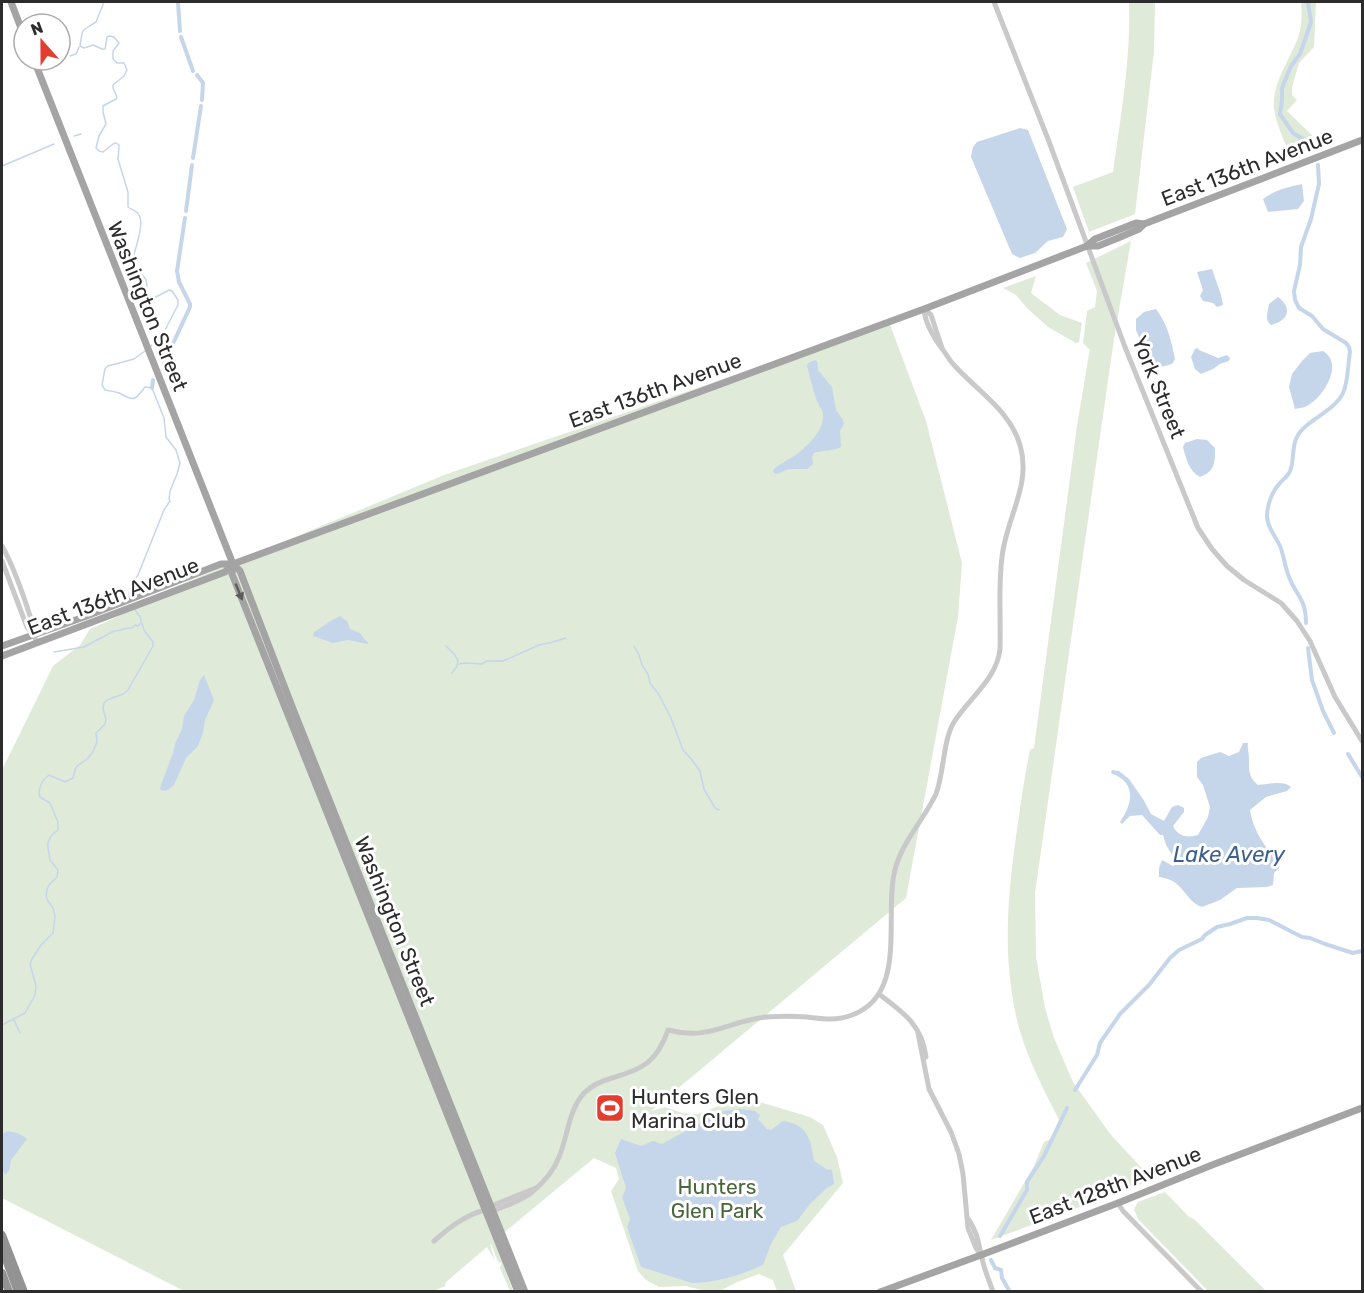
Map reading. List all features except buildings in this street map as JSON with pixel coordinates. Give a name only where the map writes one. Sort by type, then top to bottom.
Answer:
[{"type":"highway","points":[[2,1235],[24,1292]]},
{"type":"highway","points":[[2,1249],[18,1292]]},
{"type":"highway","points":[[2,1262],[11,1292]]},
{"type":"highway","points":[[2,1273],[11,1292]]},
{"type":"main road","name":"Washington Street","points":[[39,72],[153,365],[233,564],[240,571],[525,1292]]},
{"type":"main road","name":"East 136th Avenue","points":[[2,646],[155,594],[221,564],[233,564],[924,309],[1088,246],[1098,246],[1139,229],[1144,224],[1362,140]]},
{"type":"main road","name":"East 136th Avenue","points":[[2,656],[116,608]]},
{"type":"main road","name":"East 128th Avenue","points":[[880,1292],[1362,1108]]},
{"type":"main road","name":"Washington Street","points":[[490,1208],[518,1292]]},
{"type":"street","name":"York Street","points":[[994,2],[1125,347],[1203,536],[1218,558],[1244,580],[1281,603],[1297,621],[1310,641],[1335,697],[1362,741]]},
{"type":"street","points":[[434,1242],[458,1222],[490,1208],[526,1197],[550,1174],[560,1156],[572,1112],[582,1096],[599,1083],[645,1066],[660,1051],[668,1030],[681,1034],[700,1034],[765,1017],[795,1016],[837,1019],[861,1011],[870,1005],[879,994],[889,969],[892,889],[899,858],[936,794],[952,726],[998,662],[1002,557],[1023,478],[1023,456],[1010,422],[954,364],[936,341],[924,309]]},
{"type":"street","points":[[2,546],[32,620],[36,642]]},
{"type":"street","points":[[2,561],[27,627],[33,634]]},
{"type":"street","points":[[879,994],[906,1015],[918,1033],[929,1089],[951,1132],[959,1154],[968,1218],[979,1242],[993,1292]]},
{"type":"street","points":[[1118,1203],[1123,1211],[1202,1292]]},
{"type":"green space","points":[[1129,2],[1155,2],[1154,51],[1135,214],[1089,232],[1073,187],[1113,172],[1127,65]]},
{"type":"green space","points":[[1301,2],[1316,2],[1314,47],[1299,63],[1292,87],[1292,95],[1297,100],[1287,111],[1323,146],[1291,157],[1277,121],[1274,99],[1278,81],[1299,34]]},
{"type":"green space","points":[[1131,241],[1114,339],[1035,893],[1036,957],[1045,1008],[1054,1038],[1073,1082],[1111,1135],[1151,1178],[1149,1181],[991,1240],[1034,1166],[1044,1142],[1051,1139],[1059,1120],[1027,1052],[1019,1028],[1008,956],[1010,885],[1026,772],[1030,750],[1034,748],[1077,426],[1090,350],[1083,343],[1087,311],[1095,307],[1097,291],[1086,263]]},
{"type":"green space","points":[[1036,276],[1031,293],[1060,315],[1082,323],[1079,342],[1076,343],[1048,327],[1016,295],[1003,288]]},
{"type":"green space","points":[[889,322],[926,421],[962,563],[958,617],[906,898],[651,1111],[665,1107],[682,1113],[698,1114],[746,1098],[810,1117],[823,1125],[837,1157],[843,1183],[783,1255],[796,1291],[777,1291],[773,1280],[759,1274],[720,1291],[705,1291],[686,1286],[659,1287],[646,1280],[638,1271],[611,1191],[619,1179],[616,1168],[594,1158],[495,1240],[513,1291],[510,1291],[500,1268],[502,1263],[498,1262],[491,1244],[495,1261],[487,1247],[446,1282],[445,1286],[434,1291],[184,1291],[2,1198],[2,770],[53,666],[80,645],[90,629],[115,618],[153,596],[444,475]]},
{"type":"green space","points":[[1165,1192],[1266,1291],[1208,1291],[1138,1219],[1134,1209],[1138,1202]]},
{"type":"water","points":[[1020,128],[1028,130],[1067,229],[1063,237],[1048,241],[1035,253],[1020,258],[1012,254],[971,157],[973,147],[977,142]]},
{"type":"water","points":[[1302,184],[1304,201],[1298,209],[1268,212],[1263,199],[1277,191]]},
{"type":"water","points":[[1212,269],[1223,305],[1217,307],[1213,303],[1203,301],[1200,296],[1203,290],[1197,272]]},
{"type":"water","points":[[1278,297],[1286,306],[1286,314],[1281,321],[1271,325],[1267,318],[1269,304]]},
{"type":"water","points":[[1156,309],[1166,327],[1175,359],[1172,364],[1161,367],[1149,362],[1136,330],[1136,319],[1144,312]]},
{"type":"water","points":[[1197,348],[1218,358],[1227,355],[1230,358],[1229,361],[1201,374],[1195,369],[1191,357]]},
{"type":"water","points":[[1323,351],[1332,364],[1329,381],[1312,403],[1295,409],[1289,387],[1292,374],[1310,353]]},
{"type":"water","points":[[815,360],[818,370],[832,387],[836,410],[843,420],[844,424],[840,431],[841,447],[814,453],[813,464],[807,469],[789,469],[774,473],[773,470],[806,446],[821,427],[823,413],[807,366]]},
{"type":"water","points":[[1197,439],[1207,440],[1215,448],[1213,466],[1209,472],[1200,477],[1191,468],[1183,447],[1185,443]]},
{"type":"water","points":[[340,616],[347,621],[350,629],[360,633],[368,644],[348,640],[333,643],[313,636],[314,632]]},
{"type":"water","points":[[204,675],[214,700],[205,720],[203,733],[198,746],[186,758],[174,785],[162,791],[161,785],[182,729],[184,716],[194,700],[200,680]]},
{"type":"water","name":"Lake Avery","points":[[1243,743],[1248,743],[1250,773],[1258,785],[1280,783],[1291,787],[1287,791],[1266,797],[1250,810],[1257,832],[1264,845],[1279,862],[1279,868],[1274,873],[1273,885],[1237,888],[1220,900],[1202,907],[1191,900],[1174,882],[1159,877],[1162,860],[1173,866],[1177,863],[1163,835],[1160,835],[1142,815],[1130,816],[1122,824],[1120,822],[1130,801],[1129,788],[1119,777],[1111,773],[1112,770],[1119,771],[1129,779],[1151,814],[1164,821],[1172,807],[1178,805],[1184,808],[1184,812],[1173,826],[1180,834],[1194,836],[1198,835],[1208,817],[1210,807],[1203,785],[1197,777],[1197,762],[1201,758],[1220,752],[1229,756],[1239,752]]},
{"type":"water","name":"Hunters Glen Park","points":[[741,1109],[755,1111],[760,1115],[758,1119],[767,1129],[771,1130],[783,1121],[803,1130],[807,1134],[814,1161],[832,1170],[834,1184],[810,1204],[797,1221],[781,1227],[763,1265],[728,1278],[692,1283],[641,1267],[627,1227],[630,1219],[622,1197],[626,1188],[615,1153],[621,1139],[641,1146],[653,1141],[662,1144],[717,1114]]},
{"type":"water","points":[[8,1131],[27,1139],[11,1160],[9,1171],[5,1175],[2,1168],[2,1134]]},
{"type":"waterway","points":[[104,2],[96,22],[83,31],[80,46],[84,48],[93,45],[105,49],[107,37],[114,37],[119,43],[113,51],[113,59],[117,63],[124,63],[127,70],[124,76],[113,85],[116,99],[103,106],[106,124],[99,136],[96,148],[103,152],[113,144],[119,145],[118,159],[128,192],[128,207],[137,212],[141,219],[132,262],[146,280],[147,292],[154,298],[169,290],[178,300],[178,305],[163,334],[151,346]]},
{"type":"waterway","points":[[178,2],[180,31]]},
{"type":"waterway","points":[[1308,2],[1311,22],[1300,54],[1291,66],[1282,88],[1280,114],[1293,133],[1308,142],[1312,148]]},
{"type":"waterway","points":[[181,37],[193,71]]},
{"type":"waterway","points":[[72,55],[76,54],[79,47]]},
{"type":"waterway","points":[[197,75],[203,83],[202,100]]},
{"type":"waterway","points":[[193,158],[201,106]]},
{"type":"waterway","points":[[74,136],[81,134]]},
{"type":"waterway","points":[[2,166],[54,144]]},
{"type":"waterway","points":[[186,211],[192,165]]},
{"type":"waterway","points":[[1306,623],[1303,603],[1289,577],[1280,546],[1270,529],[1267,517],[1272,494],[1291,469],[1297,437],[1306,426],[1339,400],[1347,379],[1349,347],[1323,329],[1312,316],[1299,308],[1295,300],[1294,291],[1300,265],[1301,247],[1311,219],[1319,184],[1318,165]]},
{"type":"waterway","points":[[164,363],[190,307],[179,282],[177,271],[185,218]]},
{"type":"waterway","points":[[129,595],[130,587],[138,575],[164,510],[170,501],[170,491],[180,463],[176,450],[166,437],[164,418],[152,388],[145,387],[137,397],[132,398],[105,390],[102,385],[105,369],[108,366],[134,359],[145,351]]},
{"type":"waterway","points":[[152,388],[153,380]]},
{"type":"waterway","points":[[2,1025],[25,1013],[35,995],[36,986],[30,964],[41,945],[53,933],[55,917],[46,896],[49,885],[57,877],[58,870],[50,860],[48,842],[58,830],[58,822],[50,803],[40,797],[40,788],[49,775],[65,782],[73,778],[76,767],[93,752],[97,742],[96,733],[105,724],[104,703],[128,690],[153,646],[134,608]]},
{"type":"waterway","points":[[54,652],[84,647],[114,631],[132,628],[141,623]]},
{"type":"waterway","points":[[459,664],[503,661],[539,645],[566,638]]},
{"type":"waterway","points":[[446,646],[458,661],[452,673]]},
{"type":"waterway","points":[[634,646],[650,683],[671,718],[683,750],[700,771],[704,789],[715,808],[719,810]]},
{"type":"waterway","points":[[1308,648],[1312,680],[1334,733]]},
{"type":"waterway","points":[[1348,754],[1362,777]]},
{"type":"waterway","points":[[1075,1090],[1097,1055],[1100,1043],[1120,1014],[1149,985],[1170,958],[1217,927],[1247,918],[1257,918],[1269,920],[1302,937],[1353,953],[1362,951]]},
{"type":"waterway","points":[[14,1020],[20,1033]]},
{"type":"waterway","points":[[1000,1236],[1027,1190],[1027,1182],[1044,1156],[1067,1108]]},
{"type":"waterway","points":[[991,1260],[995,1268],[1001,1270],[1002,1278],[1010,1292]]},
{"type":"place","name":"Hunters Glen Marina Club","points":[[610,1108]]}]
